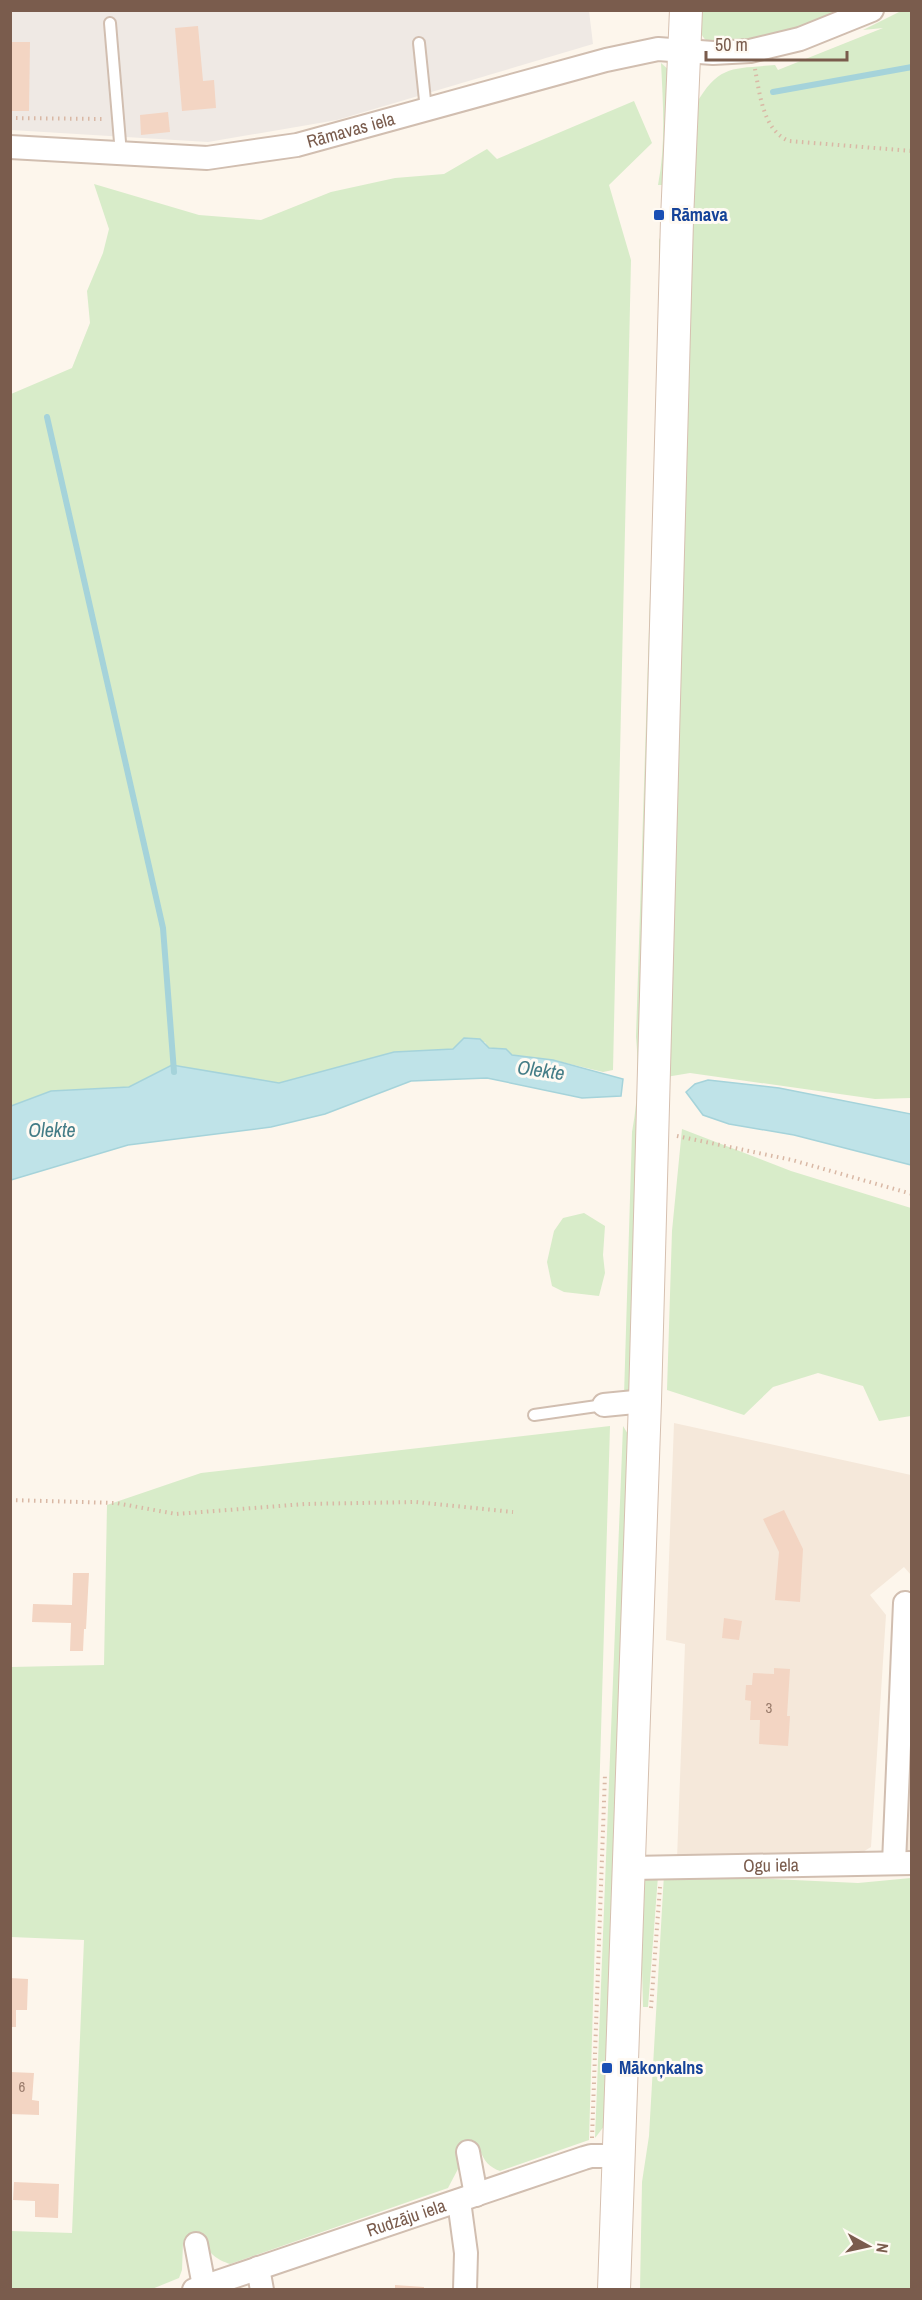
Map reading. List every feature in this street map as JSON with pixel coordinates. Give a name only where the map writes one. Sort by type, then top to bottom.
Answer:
[{"type":"main road","points":[[614,2289],[645,1401],[686,10]]},
{"type":"street","name":"Rāmavas iela","points":[[10,147],[207,158],[297,145],[606,60],[658,49],[714,53],[750,51],[800,39],[872,10]]},
{"type":"street","points":[[604,1405],[645,1401]]},
{"type":"street","points":[[903,1863],[905,1603]]},
{"type":"street","name":"Ogu iela","points":[[630,1868],[903,1863]]},
{"type":"street","points":[[465,2289],[468,2152]]},
{"type":"street","name":"Rudzāju iela","points":[[199,2288],[260,2279],[468,2198],[591,2156],[618,2156]]},
{"type":"street","points":[[196,2244],[199,2288]]},
{"type":"lane","points":[[111,23],[121,154]]},
{"type":"lane","points":[[419,43],[426,110]]},
{"type":"lane","points":[[534,1415],[604,1405]]},
{"type":"path","points":[[750,51],[769,123],[778,136],[789,141],[912,151]]},
{"type":"path","points":[[10,118],[118,120]]},
{"type":"path","points":[[652,1130],[792,1160],[912,1194]]},
{"type":"path","points":[[10,1500],[116,1503],[176,1514],[305,1504],[416,1502],[513,1512]]},
{"type":"shaded area","points":[[10,11],[589,11],[593,44],[337,120],[208,142],[11,130]]},
{"type":"shaded area","points":[[674,1423],[911,1475],[911,1575],[904,1567],[870,1595],[886,1615],[871,1847],[861,1853],[677,1859],[685,1644],[666,1640]]},
{"type":"shaded area","points":[[911,1660],[911,1851],[906,1851],[900,1844]]},
{"type":"green space","points":[[699,10],[842,11],[808,26],[758,38],[718,44],[707,41],[701,34]]},
{"type":"green space","points":[[901,11],[911,11],[911,1098],[875,1099],[690,1073],[666,1077],[696,104],[712,82],[728,71],[775,65],[778,70],[883,28],[863,30]]},
{"type":"green space","points":[[661,63],[670,71],[670,128],[662,185],[658,185],[663,139]]},
{"type":"green space","points":[[634,101],[652,143],[609,185],[631,260],[613,1070],[603,1072],[553,1060],[512,1055],[506,1049],[488,1048],[485,1042],[453,1049],[394,1052],[279,1083],[172,1065],[129,1087],[51,1091],[11,1106],[11,394],[72,368],[90,323],[87,291],[103,253],[109,229],[94,184],[199,215],[261,220],[331,192],[395,178],[444,174],[487,149],[497,159]]},
{"type":"green space","points":[[659,238],[663,245],[630,1389],[624,1396],[632,1132],[637,1084],[636,1037],[659,313]]},
{"type":"green space","points":[[682,1129],[791,1171],[911,1208],[911,1416],[879,1421],[863,1386],[818,1373],[773,1387],[744,1415],[667,1390],[672,1231]]},
{"type":"green space","points":[[584,1213],[605,1226],[603,1255],[605,1273],[599,1296],[564,1292],[552,1286],[547,1262],[554,1231],[563,1218]]},
{"type":"green space","points":[[610,1426],[589,2140],[500,2171],[487,2163],[480,2150],[459,2152],[459,2167],[448,2188],[230,2264],[213,2255],[205,2239],[183,2243],[182,2270],[179,2278],[152,2289],[11,2289],[11,2231],[72,2233],[84,1940],[11,1937],[11,1667],[104,1665],[107,1505],[201,1473]]},
{"type":"green space","points":[[623,1426],[631,1439],[605,2125],[595,2138]]},
{"type":"green space","points":[[664,1874],[858,1883],[911,1878],[911,2289],[640,2290],[642,2182],[649,2136]]},
{"type":"green space","points":[[658,1876],[648,2007],[643,2007],[642,1968],[636,1939],[639,1886],[648,1877]]},
{"type":"water","name":"Olekte","points":[[464,1038],[480,1039],[489,1048],[506,1049],[512,1055],[553,1060],[623,1079],[621,1096],[582,1098],[487,1078],[411,1081],[325,1114],[271,1127],[128,1145],[11,1180],[11,1106],[51,1091],[129,1087],[172,1065],[279,1083],[394,1052],[453,1049]]},
{"type":"water","points":[[708,1080],[779,1088],[911,1114],[911,1165],[794,1135],[729,1124],[703,1115],[686,1092],[695,1084]]},
{"type":"building","points":[[198,26],[203,81],[214,80],[216,108],[182,111],[175,28]]},
{"type":"building","points":[[10,42],[30,42],[29,111],[10,111]]},
{"type":"building","points":[[168,112],[170,132],[141,135],[140,115]]},
{"type":"building","points":[[784,1510],[803,1549],[800,1602],[775,1600],[779,1552],[763,1519]]},
{"type":"building","points":[[73,1573],[89,1573],[83,1651],[70,1651],[71,1623],[32,1622],[33,1604],[72,1605]]},
{"type":"building","points":[[724,1618],[742,1621],[739,1640],[722,1638]]},
{"type":"building","points":[[774,1668],[790,1669],[788,1746],[759,1744],[760,1720],[750,1720],[751,1701],[745,1700],[746,1685],[752,1685],[753,1673],[774,1674]]},
{"type":"building","points":[[10,1978],[28,1979],[27,2010],[16,2010],[16,2027],[10,2027]]},
{"type":"building","points":[[10,2072],[34,2073],[32,2100],[39,2101],[39,2115],[10,2114]]},
{"type":"building","points":[[14,2182],[59,2184],[58,2218],[35,2217],[35,2201],[13,2200]]},
{"type":"building","points":[[395,2285],[424,2287],[424,2290],[395,2290]]},
{"type":"waterway","points":[[773,92],[912,67]]},
{"type":"waterway","points":[[47,417],[163,928],[174,1072]]},
{"type":"place","name":"Rāmava","points":[[659,215]]},
{"type":"place","name":"Mākoņkalns","points":[[607,2068]]}]
